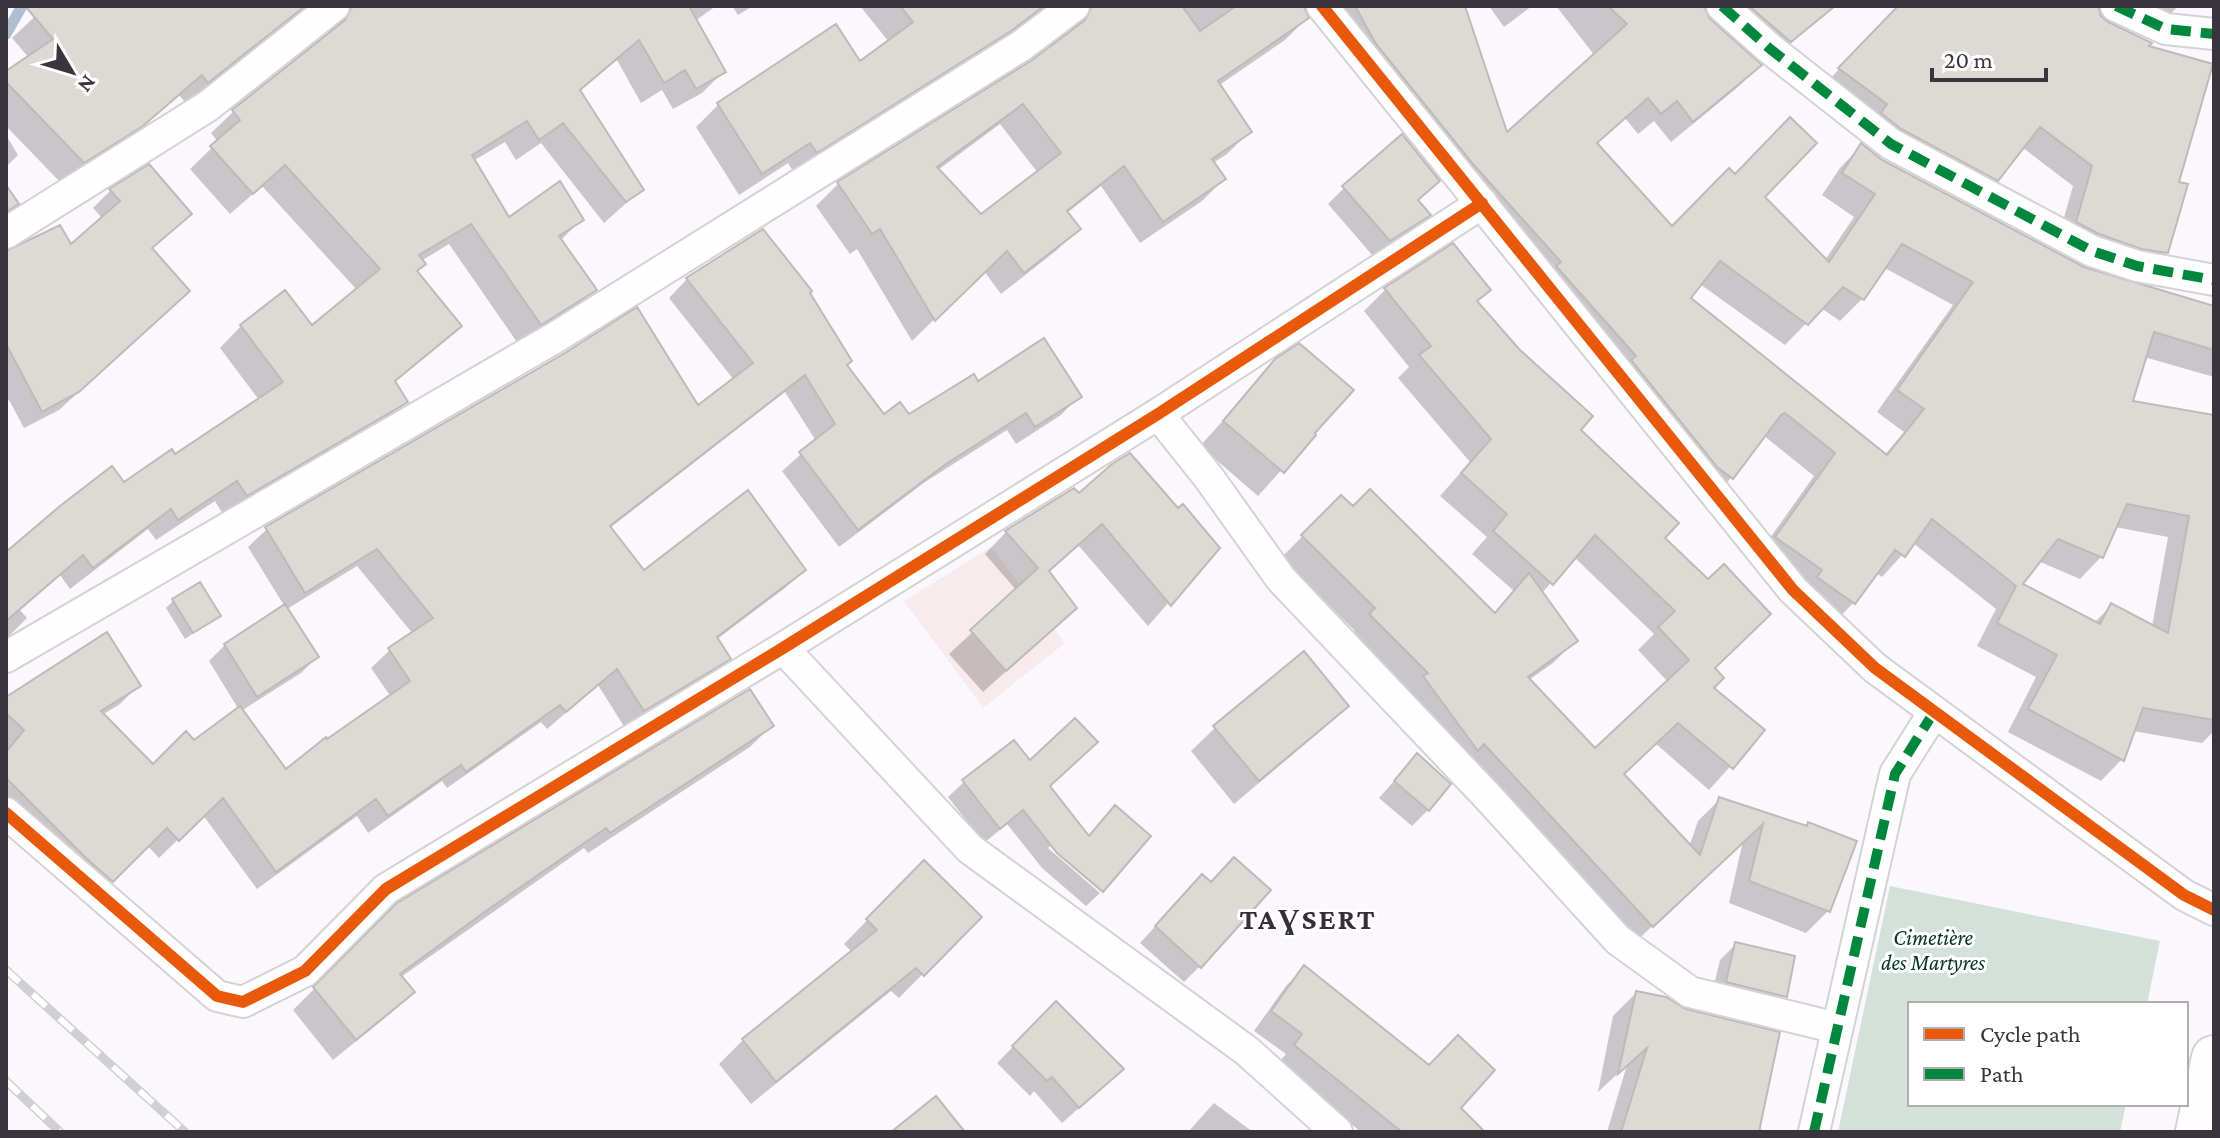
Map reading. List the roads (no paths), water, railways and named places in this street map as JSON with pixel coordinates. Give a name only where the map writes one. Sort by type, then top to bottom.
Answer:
[{"type":"main road","points":[[2198,1132],[2214,1058]]},
{"type":"street","points":[[6,233],[208,106],[334,6]]},
{"type":"street","points":[[6,657],[556,337],[1021,46],[1074,6]]},
{"type":"street","points":[[1322,6],[1793,590],[1875,668],[2184,895],[2214,910]]},
{"type":"street","points":[[1722,6],[1769,48],[1891,144],[2092,251],[2137,266],[2214,280]]},
{"type":"street","points":[[2116,6],[2166,29],[2214,34]]},
{"type":"street","points":[[6,813],[217,996],[243,1002],[305,971],[386,889],[783,648],[1158,414],[1482,203]]},
{"type":"street","points":[[1158,414],[1209,478],[1281,579],[1488,797],[1618,940],[1690,992],[1837,1028]]},
{"type":"street","points":[[783,648],[970,849],[1247,1051],[1337,1132]]},
{"type":"street","points":[[1814,1132],[1895,774],[1934,712]]},
{"type":"waterway","points":[[6,34],[22,6]]},
{"type":"railway","points":[[6,970],[185,1132]]},
{"type":"railway","points":[[6,1081],[60,1132]]},
{"type":"district","name":"TAƔSERT","points":[[1308,919]]},
{"type":"park label","name":"Cimetière des Martyres","points":[[1933,950]]}]
